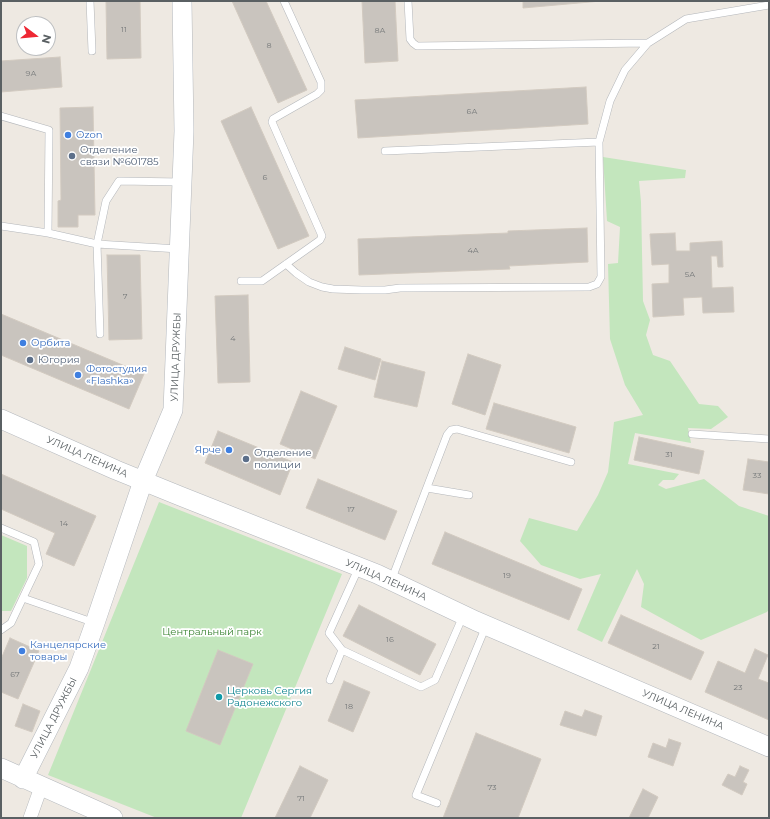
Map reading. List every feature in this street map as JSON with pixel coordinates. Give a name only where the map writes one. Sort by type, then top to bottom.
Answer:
[{"type":"street","name":"УЛИЦА ДРУЖБЫ","points":[[23,778],[79,668],[143,481],[174,410],[184,131],[182,1]]},
{"type":"street","name":"УЛИЦА ЛЕНИНА","points":[[1,419],[116,470],[359,567],[486,626],[769,747]]},
{"type":"street","points":[[1,768],[113,818]]},
{"type":"street","points":[[30,818],[41,787]]},
{"type":"lane","points":[[90,1],[92,51]]},
{"type":"lane","points":[[241,281],[262,281],[320,240],[322,236],[272,122],[273,119],[317,94],[320,90],[321,82],[284,1]]},
{"type":"lane","points":[[408,1],[410,39],[417,46],[648,43]]},
{"type":"lane","points":[[286,264],[309,282],[333,289],[362,290],[400,288],[589,287],[597,284],[601,277],[599,142],[610,101],[625,70],[648,43],[686,19],[769,5]]},
{"type":"lane","points":[[1,116],[50,130],[48,233]]},
{"type":"lane","points":[[385,151],[599,142]]},
{"type":"lane","points":[[100,334],[97,244],[106,201],[119,181],[182,182]]},
{"type":"lane","points":[[1,226],[48,233],[97,244],[180,249]]},
{"type":"lane","points":[[391,581],[447,435],[451,430],[457,429],[571,462]]},
{"type":"lane","points":[[692,434],[769,438]]},
{"type":"lane","points":[[427,488],[469,495]]},
{"type":"lane","points":[[1,528],[34,542],[39,564],[11,623],[1,630]]},
{"type":"lane","points":[[359,567],[329,633],[342,650],[421,687],[435,680],[463,615]]},
{"type":"lane","points":[[23,598],[95,623]]},
{"type":"lane","points":[[437,803],[416,795],[486,626]]},
{"type":"lane","points":[[330,680],[342,650]]},
{"type":"green space","points":[[603,157],[686,170],[685,178],[639,181],[641,202],[643,301],[650,320],[646,335],[653,355],[670,361],[699,404],[718,406],[728,417],[711,429],[688,428],[691,443],[635,433],[628,464],[679,474],[674,480],[663,480],[658,485],[666,489],[704,479],[739,506],[769,516],[769,609],[767,612],[701,640],[641,607],[644,584],[637,569],[602,642],[577,630],[601,574],[580,579],[541,565],[520,541],[529,518],[577,531],[598,495],[608,472],[614,422],[643,415],[625,385],[610,339],[608,264],[618,263],[620,227],[607,221]]},
{"type":"green space","name":"Центральный парк","points":[[159,502],[342,574],[241,818],[157,818],[48,775]]},
{"type":"green space","points":[[1,535],[27,546],[27,578],[11,611],[1,611]]},
{"type":"building","points":[[106,1],[140,1],[141,58],[107,59]]},
{"type":"building","points":[[232,1],[266,1],[307,90],[278,103]]},
{"type":"building","points":[[362,1],[395,1],[398,61],[365,63]]},
{"type":"building","points":[[523,1],[601,1],[523,8]]},
{"type":"building","points":[[60,57],[62,87],[1,92],[1,61]]},
{"type":"building","points":[[586,87],[588,124],[358,138],[355,100]]},
{"type":"building","points":[[93,107],[95,215],[78,215],[78,227],[58,227],[58,201],[61,200],[60,108]]},
{"type":"building","points":[[251,107],[309,236],[278,249],[221,121]]},
{"type":"building","points":[[587,228],[588,262],[509,266],[510,269],[359,275],[358,239],[508,233],[508,231]]},
{"type":"building","points":[[675,233],[676,251],[690,251],[690,243],[722,241],[723,267],[718,267],[717,256],[711,256],[712,288],[733,287],[734,312],[703,313],[702,297],[683,298],[684,315],[653,317],[652,284],[669,283],[669,264],[652,265],[650,234]]},
{"type":"building","points":[[107,255],[140,255],[142,339],[109,340]]},
{"type":"building","points":[[248,295],[250,382],[218,383],[215,296]]},
{"type":"building","points":[[1,314],[144,374],[129,409],[1,355]]},
{"type":"building","points":[[345,347],[381,359],[375,380],[338,369]]},
{"type":"building","points":[[468,354],[501,365],[485,415],[452,404]]},
{"type":"building","points":[[382,361],[425,372],[417,407],[374,397]]},
{"type":"building","points":[[301,391],[337,406],[315,459],[280,444]]},
{"type":"building","points":[[494,403],[576,427],[569,453],[486,429]]},
{"type":"building","points":[[218,431],[293,462],[280,495],[205,463]]},
{"type":"building","points":[[639,437],[704,451],[699,474],[634,460]]},
{"type":"building","points":[[748,459],[769,462],[769,494],[743,490]]},
{"type":"building","points":[[1,474],[96,516],[74,566],[46,554],[55,533],[1,509]]},
{"type":"building","points":[[318,479],[397,511],[385,540],[306,508]]},
{"type":"building","points":[[445,532],[582,589],[569,620],[432,564]]},
{"type":"building","points":[[359,605],[436,644],[420,675],[343,636]]},
{"type":"building","points":[[621,615],[704,652],[691,680],[608,643]]},
{"type":"building","points":[[10,638],[39,651],[18,699],[1,692],[1,659]]},
{"type":"building","points":[[755,649],[768,655],[758,679],[769,683],[769,720],[705,692],[718,661],[745,673]]},
{"type":"building","name":"Церковь Сергия Радонежского","points":[[218,650],[253,664],[220,745],[186,731]]},
{"type":"building","points":[[344,681],[370,692],[353,732],[328,721]]},
{"type":"building","points":[[23,704],[40,711],[32,732],[15,726]]},
{"type":"building","points":[[585,710],[602,716],[596,736],[560,725],[565,711],[582,717]]},
{"type":"building","points":[[476,733],[541,759],[518,818],[443,818]]},
{"type":"building","points":[[669,739],[681,743],[673,766],[648,757],[653,743],[666,748]]},
{"type":"building","points":[[300,766],[328,780],[310,818],[275,818]]},
{"type":"building","points":[[740,766],[749,770],[743,782],[747,784],[742,795],[722,785],[728,774],[735,777]]},
{"type":"building","points":[[643,789],[658,797],[648,818],[629,818]]},
{"type":"place","name":"Ozon","points":[[68,135]]},
{"type":"place","name":"Отделение связи №601785","points":[[72,156]]},
{"type":"place","name":"Орбита","points":[[23,343]]},
{"type":"place","name":"Югория","points":[[30,360]]},
{"type":"place","name":"Фотостудия «Flashka»","points":[[78,375]]},
{"type":"place","name":"Ярче","points":[[229,450]]},
{"type":"place","name":"Отделение полиции","points":[[246,459]]},
{"type":"place","name":"Канцелярские товары","points":[[22,651]]},
{"type":"place","name":"Церковь Сергия Радонежского","points":[[219,697]]}]
